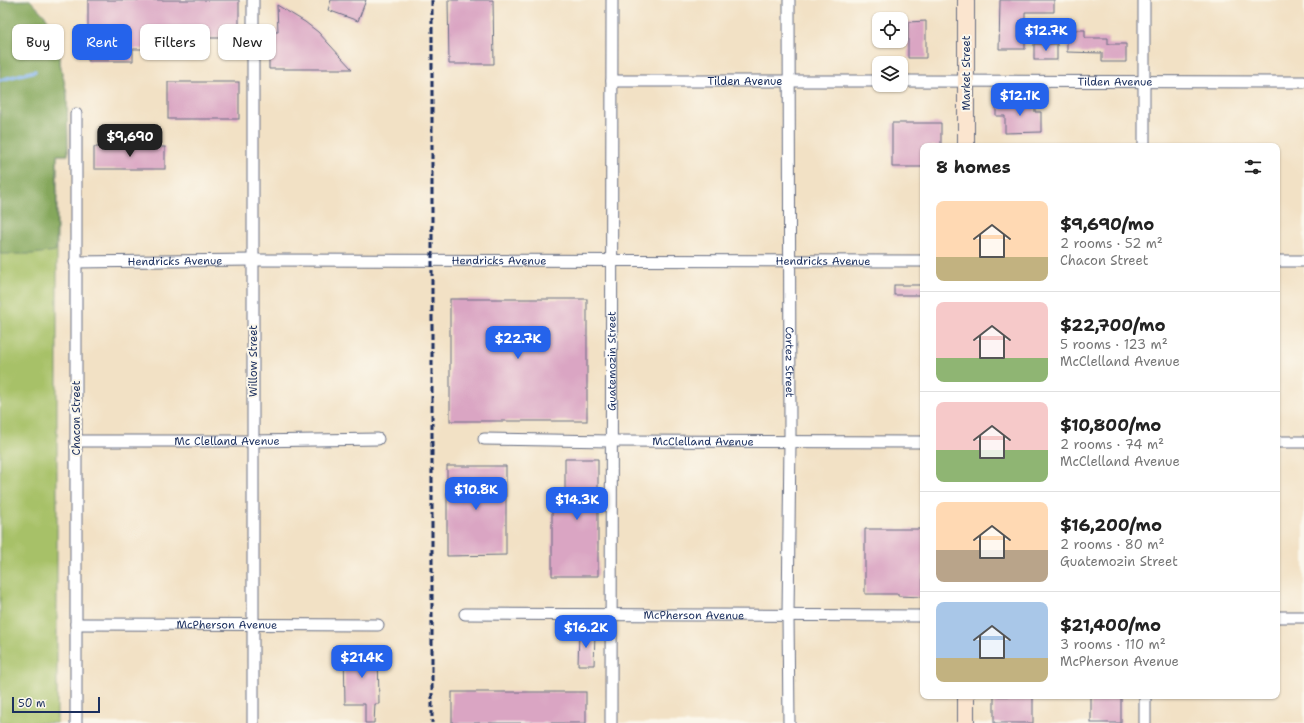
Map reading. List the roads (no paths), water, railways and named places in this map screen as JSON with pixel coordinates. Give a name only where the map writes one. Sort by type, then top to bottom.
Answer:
[{"type":"street","name":"Willow Street","points":[[253,0],[253,723]]},
{"type":"street","name":"Guatemozin Street","points":[[611,723],[612,0]]},
{"type":"street","name":"Cortez Street","points":[[789,0],[790,441],[788,615],[790,723]]},
{"type":"street","name":"Market Street","points":[[966,0],[966,143]]},
{"type":"street","points":[[1144,0],[1144,143]]},
{"type":"street","name":"Tilden Avenue","points":[[612,81],[872,81]]},
{"type":"street","name":"Tilden Avenue","points":[[908,81],[1304,82]]},
{"type":"street","name":"Chacon Street","points":[[76,114],[76,723]]},
{"type":"street","name":"Hendricks Avenue","points":[[76,262],[253,260],[920,261]]},
{"type":"street","points":[[1280,261],[1304,261]]},
{"type":"street","name":"Mc Clelland Avenue","points":[[76,441],[378,439]]},
{"type":"street","name":"McClelland Avenue","points":[[484,439],[920,442]]},
{"type":"street","points":[[1280,442],[1304,442]]},
{"type":"street","name":"McPherson Avenue","points":[[466,614],[920,616]]},
{"type":"street","points":[[1280,617],[1304,617]]},
{"type":"street","name":"McPherson Avenue","points":[[76,624],[378,625]]},
{"type":"street","points":[[966,699],[966,723]]},
{"type":"street","points":[[1144,699],[1145,723]]},
{"type":"waterway","points":[[0,80],[35,71]]},
{"type":"railway","points":[[432,0],[432,723]]}]
